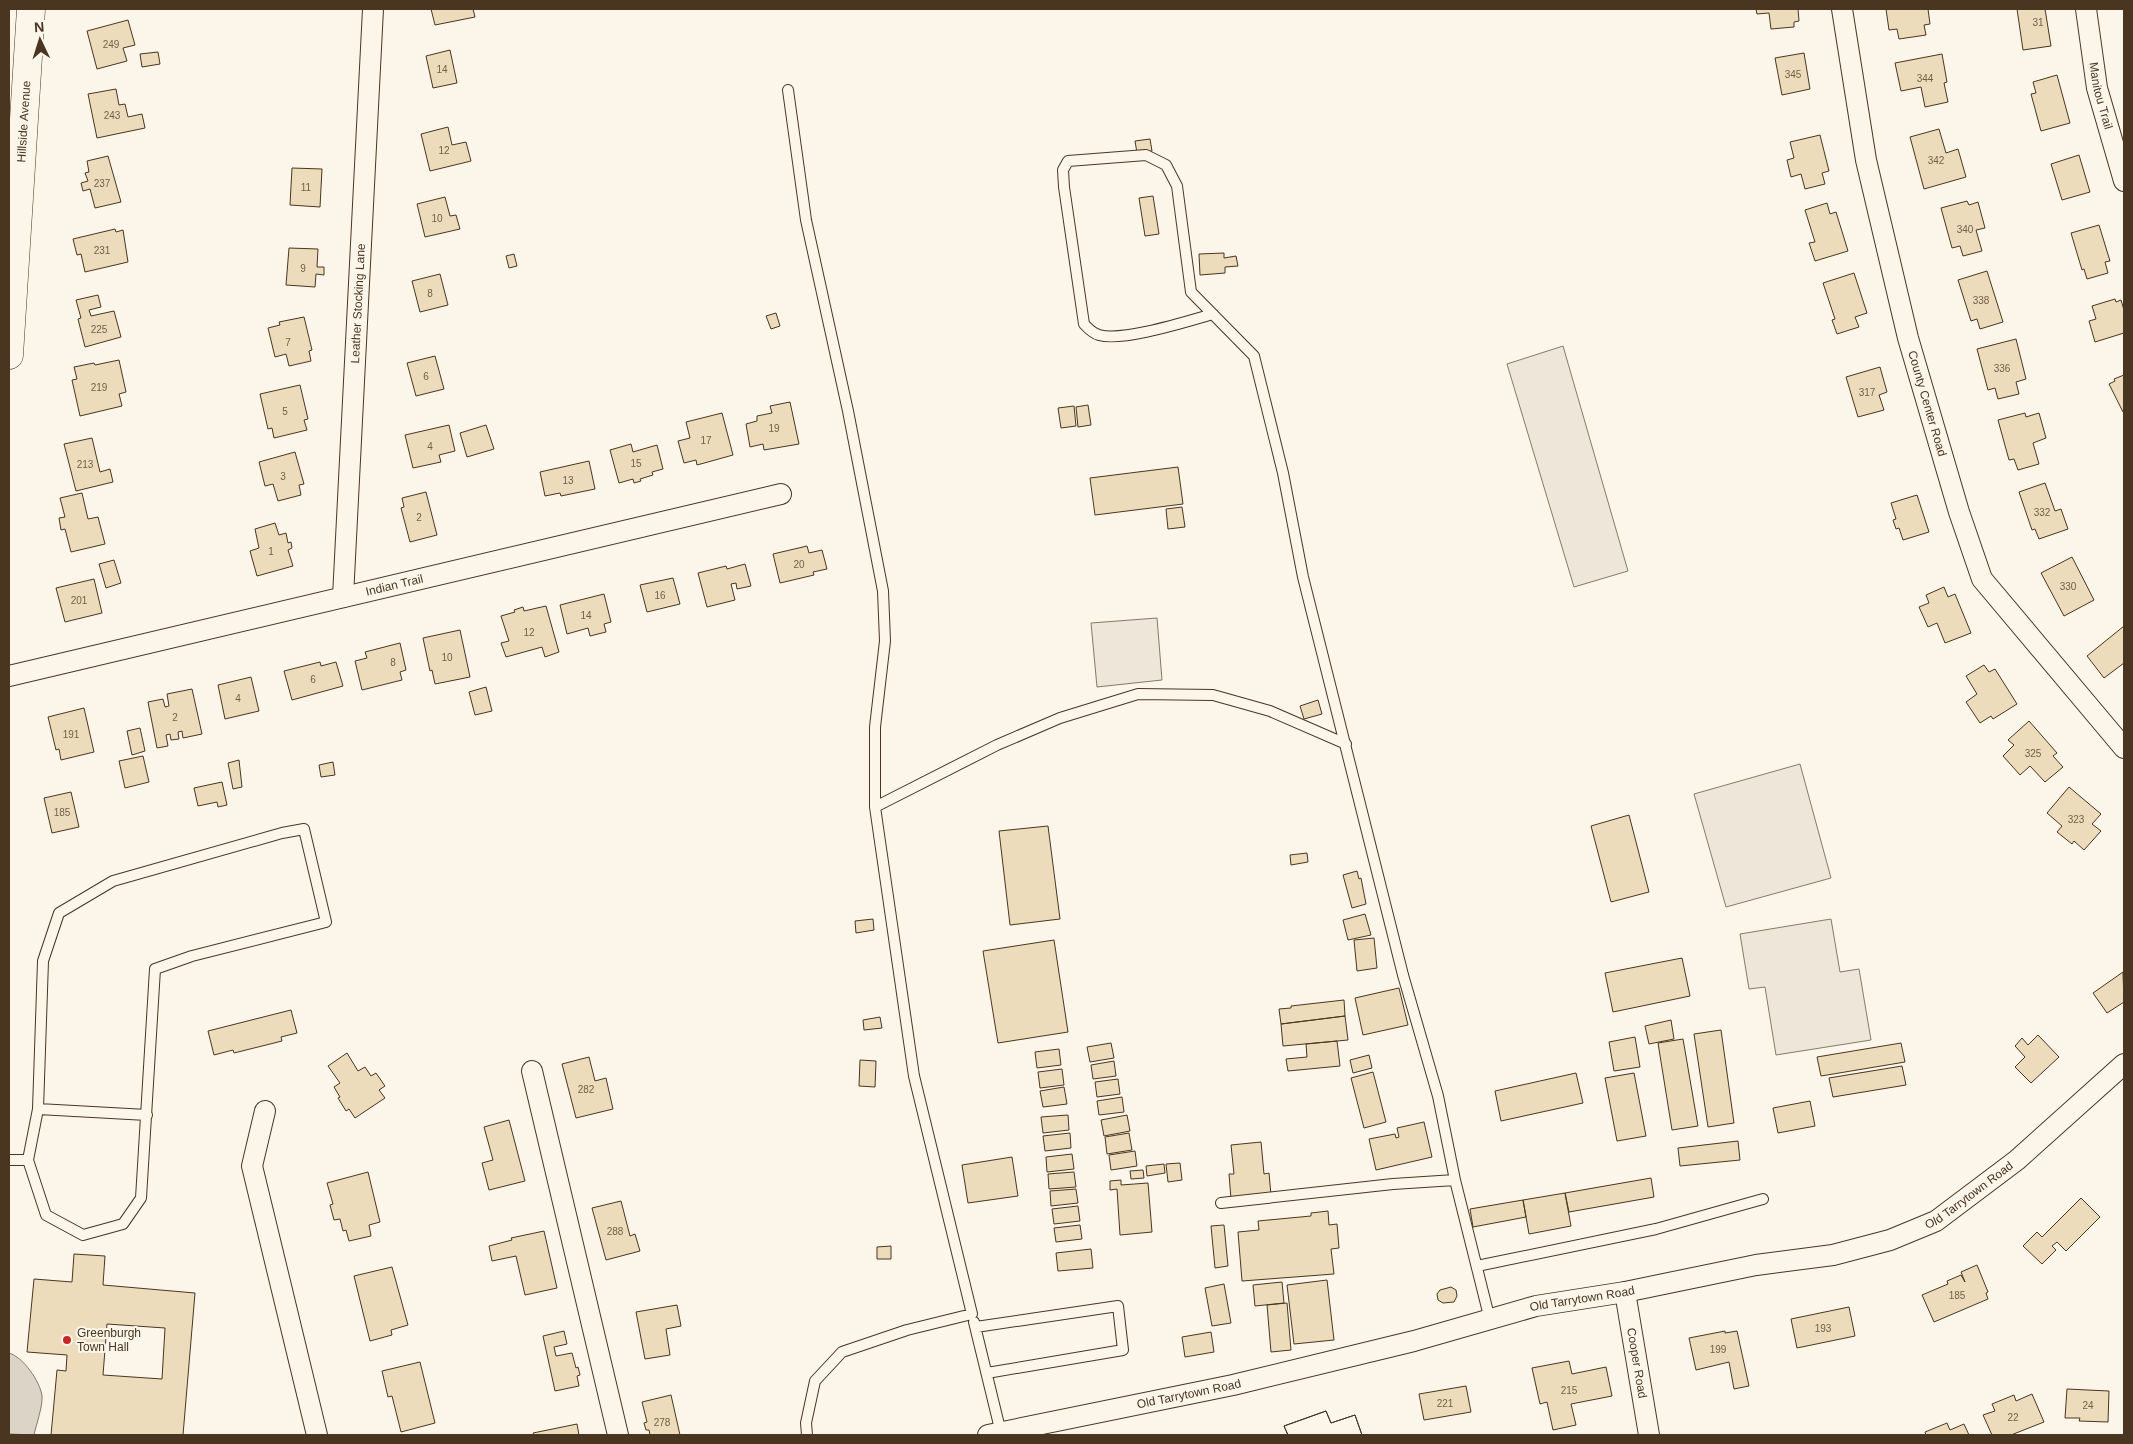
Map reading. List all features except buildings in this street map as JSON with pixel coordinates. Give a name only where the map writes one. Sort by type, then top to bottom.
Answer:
[{"type":"main road","name":"Hillside Avenue","points":[[9,355],[31,9]]},
{"type":"street","name":"Leather Stocking Lane","points":[[343,598],[373,9]]},
{"type":"street","name":"County Center Road","points":[[1842,9],[1866,160],[1908,338],[1959,512],[1982,578],[2121,739]]},
{"type":"street","name":"Manitou Trail","points":[[2086,9],[2097,88],[2124,181]]},
{"type":"street","name":"Indian Trail","points":[[9,676],[781,494]]},
{"type":"street","name":"Old Tarrytown Road","points":[[995,1434],[1233,1385],[1414,1341],[1536,1306],[1625,1292],[1756,1265],[1833,1255],[1890,1240],[1936,1221],[2017,1160],[2124,1064]]},
{"type":"street","points":[[532,1071],[618,1435]]},
{"type":"street","points":[[265,1110],[252,1166],[318,1435]]},
{"type":"street","name":"Cooper Road","points":[[1625,1292],[1649,1435]]},
{"type":"lane","points":[[788,90],[806,220],[848,411],[883,591],[885,641],[875,727],[875,807],[914,1076],[987,1373],[995,1434]]},
{"type":"lane","points":[[1213,314],[1129,335],[1101,336],[1091,332],[1084,324],[1064,187],[1063,170],[1068,161],[1146,155],[1166,165],[1177,186],[1191,292],[1213,314],[1254,356],[1284,473],[1302,578],[1346,744],[1403,975],[1438,1096],[1455,1180],[1490,1320]]},
{"type":"lane","points":[[875,807],[998,745],[1051,722],[1138,694],[1213,694],[1270,711],[1346,744]]},
{"type":"lane","points":[[304,829],[326,922],[192,956],[155,969],[141,1198],[123,1224],[83,1235],[46,1216],[28,1160],[38,1109],[43,961],[59,913],[113,881],[282,833],[304,829]]},
{"type":"lane","points":[[38,1109],[147,1115]]},
{"type":"lane","points":[[9,1160],[28,1160]]},
{"type":"lane","points":[[1221,1203],[1393,1184],[1455,1180]]},
{"type":"lane","points":[[1477,1266],[1656,1230],[1763,1199]]},
{"type":"lane","points":[[976,1328],[1118,1306],[1123,1350],[987,1373]]},
{"type":"lane","points":[[807,1435],[806,1424],[815,1381],[842,1352],[907,1330],[972,1314]]},
{"type":"shaded area","points":[[1563,346],[1628,571],[1574,587],[1507,364]]},
{"type":"shaded area","points":[[1157,618],[1162,680],[1097,687],[1091,623]]},
{"type":"shaded area","points":[[1800,764],[1831,878],[1726,907],[1694,794]]},
{"type":"shaded area","points":[[1831,919],[1840,972],[1859,969],[1871,1040],[1776,1055],[1765,987],[1749,989],[1740,934]]},
{"type":"shaded area","points":[[9,1353],[25,1364],[41,1390],[41,1405],[34,1435],[9,1434]]},
{"type":"place","name":"Greenburgh Town Hall","points":[[67,1340]]}]
